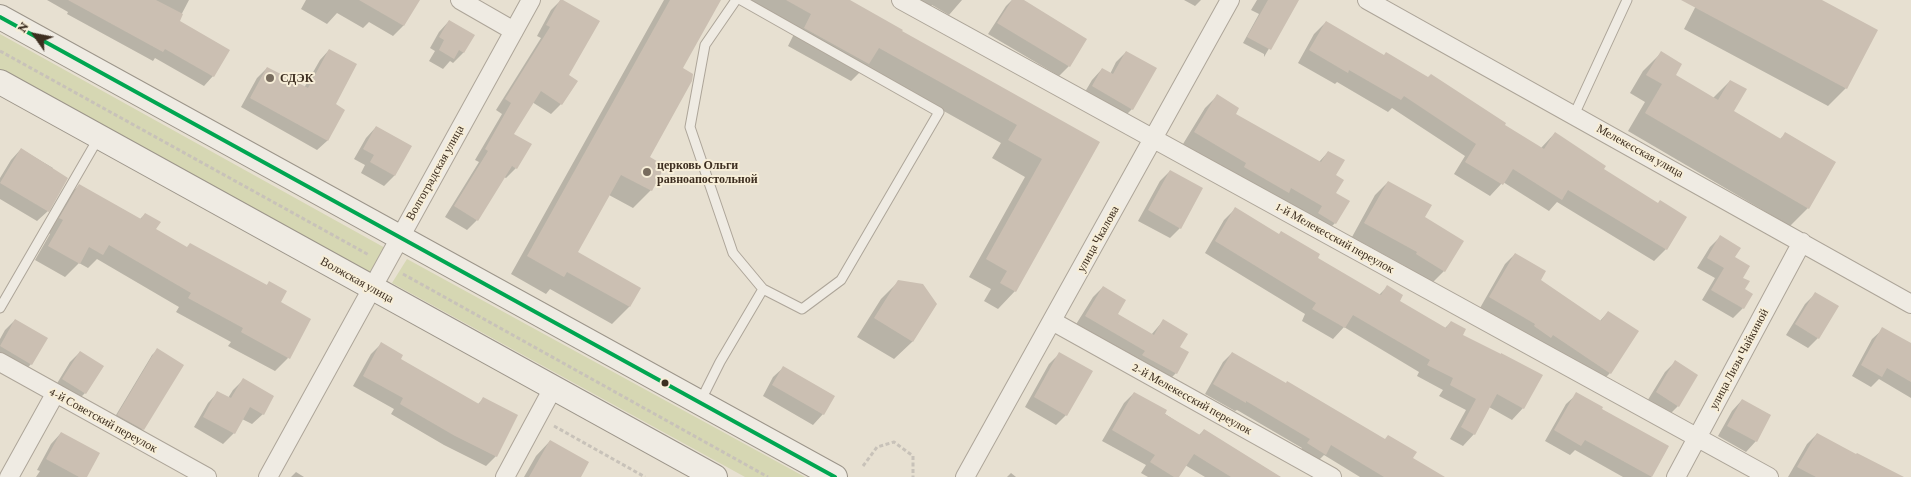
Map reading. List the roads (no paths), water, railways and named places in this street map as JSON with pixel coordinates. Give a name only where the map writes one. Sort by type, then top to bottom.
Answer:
[{"type":"main road","points":[[0,17],[835,477]]},
{"type":"main road","name":"Волжская улица","points":[[0,82],[714,477]]},
{"type":"street","points":[[460,0],[514,30]]},
{"type":"street","name":"Волгоградская улица","points":[[268,477],[531,0]]},
{"type":"street","name":"1-й Мелекесский переулок","points":[[900,0],[1768,477]]},
{"type":"street","name":"улица Чкалова","points":[[966,477],[1230,0]]},
{"type":"street","name":"Мелекесская улица","points":[[1367,0],[1911,304]]},
{"type":"street","name":"улица Лизы Чайкиной","points":[[1676,477],[1802,242]]},
{"type":"street","name":"2-й Мелекесский переулок","points":[[1052,320],[1332,477]]},
{"type":"street","name":"4-й Советский переулок","points":[[0,362],[207,477]]},
{"type":"street","points":[[504,477],[554,388]]},
{"type":"street","points":[[9,477],[55,394]]},
{"type":"lane","points":[[736,0],[705,45],[690,127],[732,253],[764,289],[802,309],[841,280],[939,112],[741,0]]},
{"type":"lane","points":[[1574,115],[1627,0]]},
{"type":"lane","points":[[0,308],[99,137]]},
{"type":"lane","points":[[700,402],[720,362],[764,289]]},
{"type":"place","name":"СДЭК","points":[[270,78]]},
{"type":"place","name":"церковь Ольги равноапостольной","points":[[647,172]]}]
